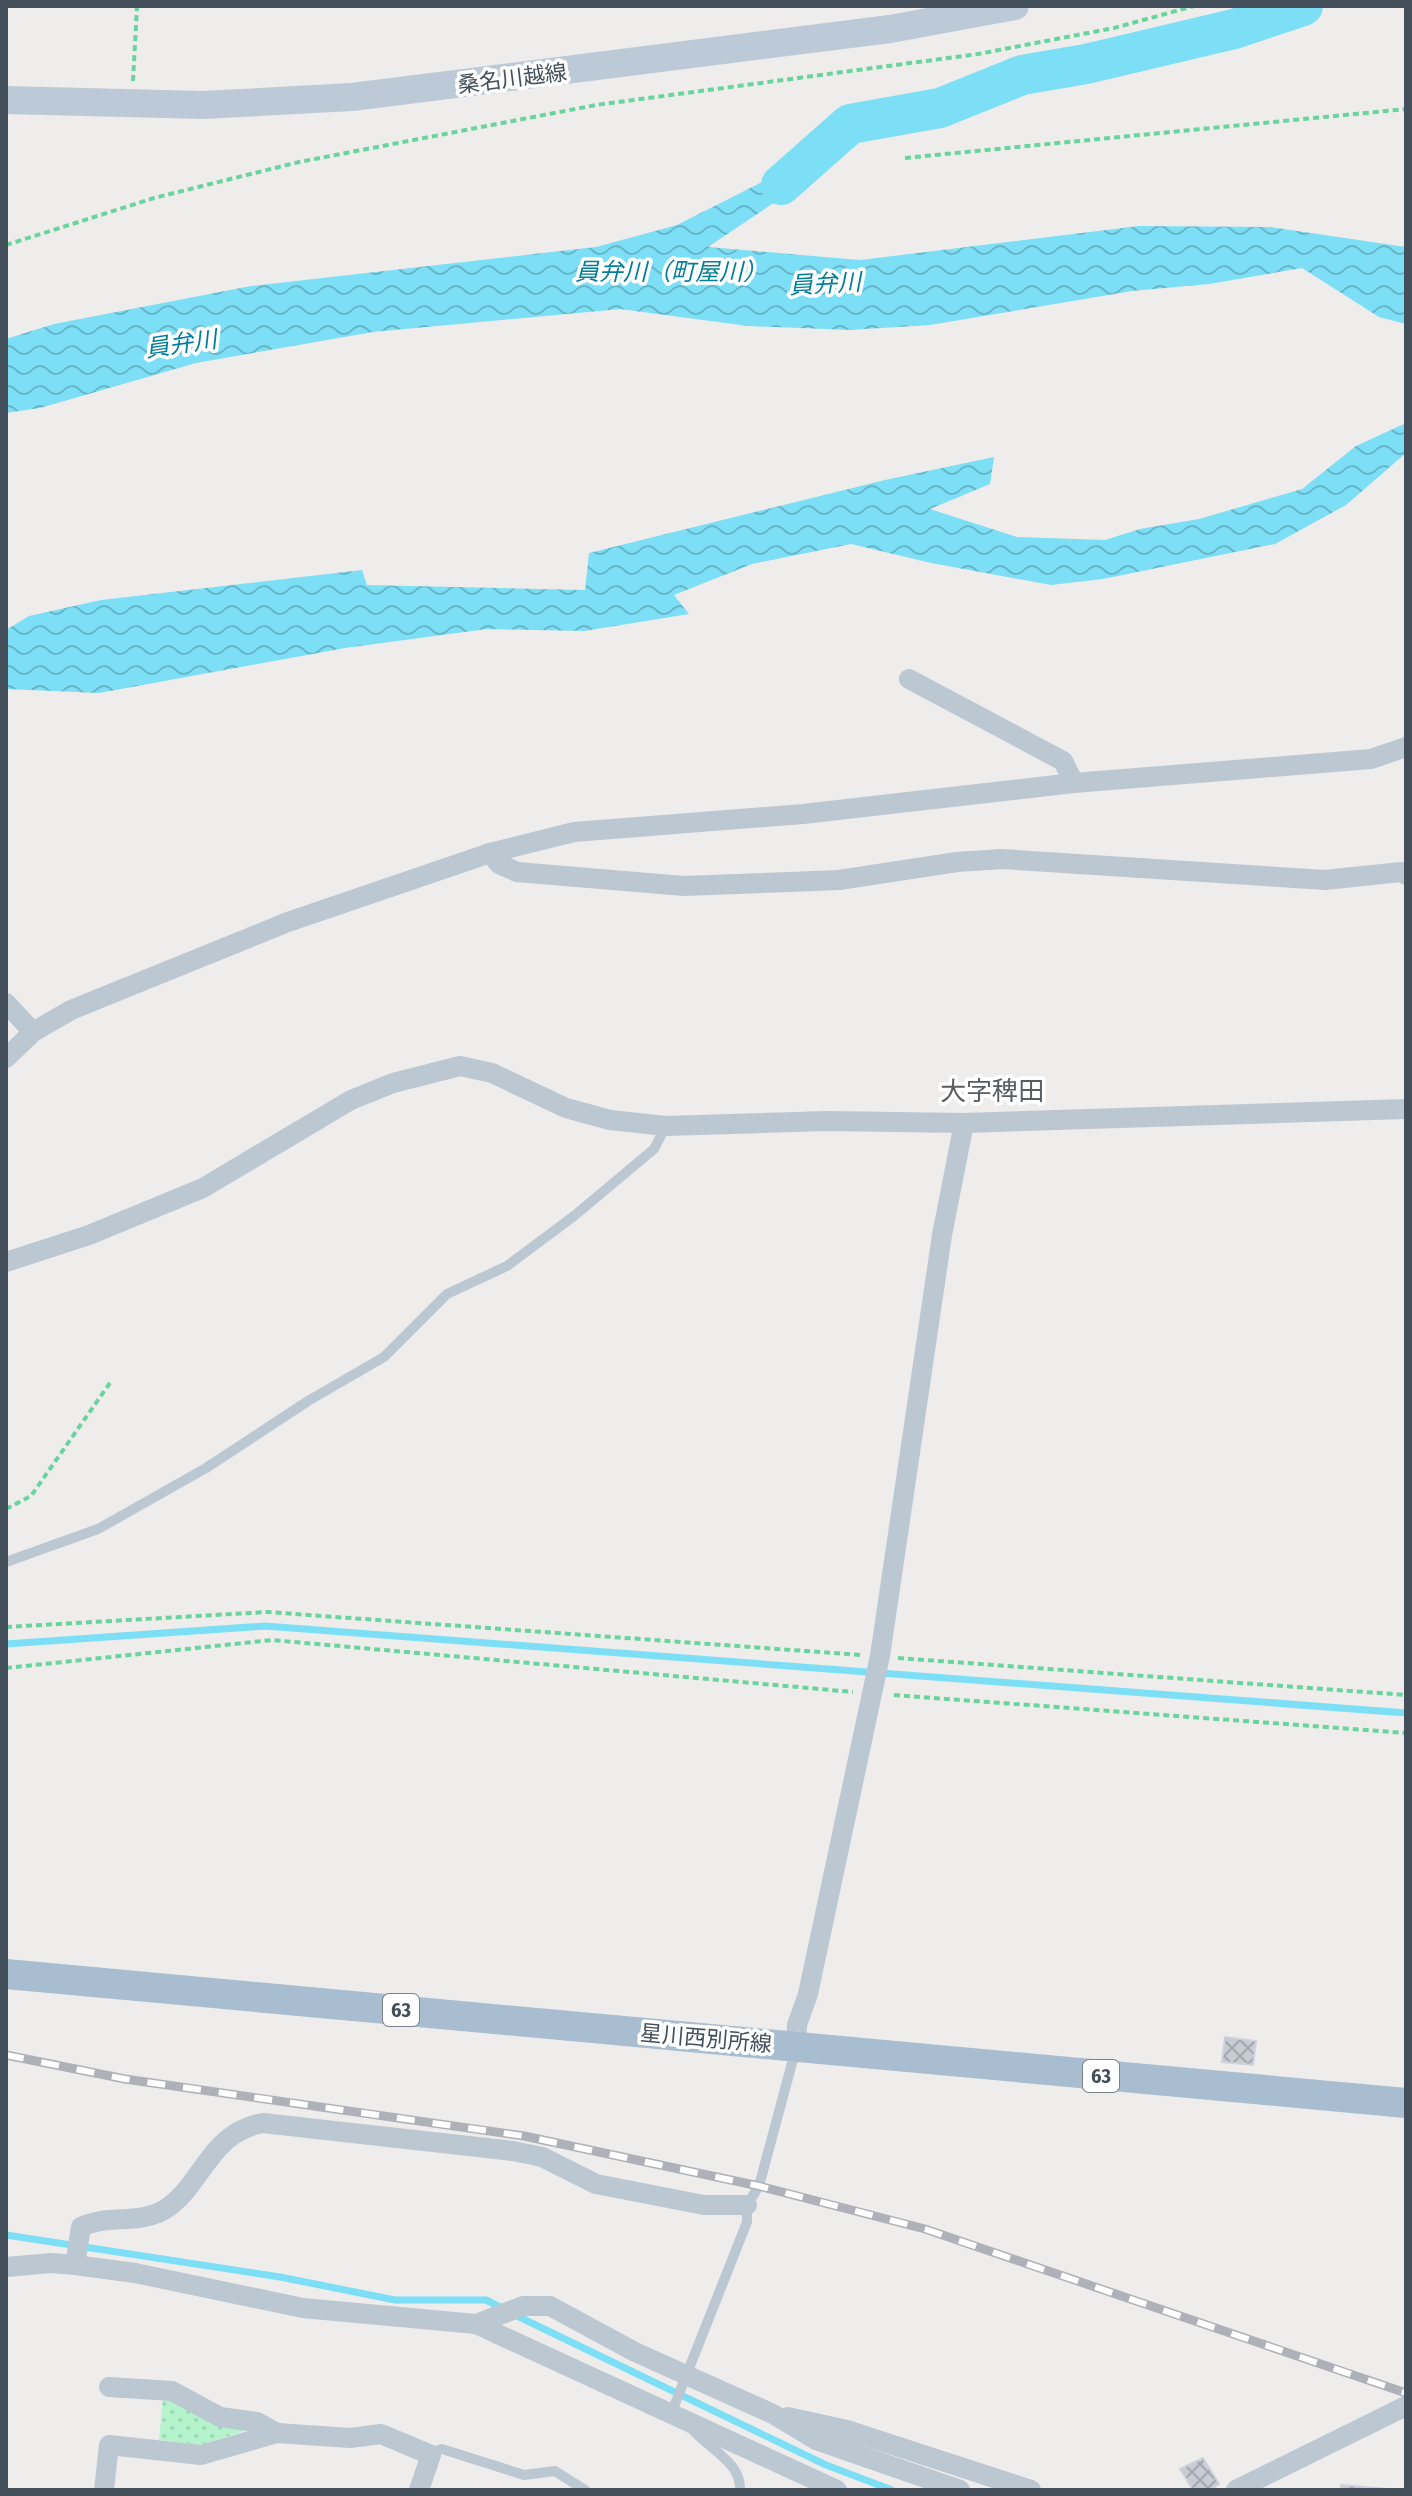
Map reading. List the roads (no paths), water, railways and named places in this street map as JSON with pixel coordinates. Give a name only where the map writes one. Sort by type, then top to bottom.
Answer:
[{"type":"main road","name":"桑名川越線","points":[[6,100],[273,104],[352,97],[860,33],[1015,6]]},
{"type":"main road","name":"星川西別所線","points":[[6,1974],[1406,2103]]},
{"type":"street","points":[[909,679],[1063,761],[1074,783]]},
{"type":"street","points":[[6,1058],[33,1032],[71,1010],[288,922],[490,853],[574,832],[803,814],[1074,783],[1371,759],[1406,747]]},
{"type":"street","points":[[490,853],[499,864],[517,872],[684,886],[839,880],[957,862],[1002,859],[1325,880],[1401,872],[1406,875]]},
{"type":"street","points":[[6,1003],[33,1032]]},
{"type":"street","points":[[6,1262],[89,1235],[203,1188],[351,1100],[393,1083],[460,1066],[492,1073],[566,1108],[610,1120],[666,1126],[827,1121],[964,1123],[1406,1109]]},
{"type":"street","points":[[796,2046],[797,2025],[808,1994],[879,1659],[942,1235],[964,1123]]},
{"type":"street","points":[[75,2265],[81,2227],[90,2222],[141,2219],[166,2209],[227,2139],[245,2126],[263,2123],[513,2151],[542,2157],[596,2184],[704,2205],[747,2205]]},
{"type":"street","points":[[6,2267],[51,2263],[75,2265],[151,2276],[327,2312],[482,2321],[837,2490]]},
{"type":"street","points":[[482,2321],[523,2306],[550,2306],[686,2381],[773,2414],[847,2430],[1031,2490]]},
{"type":"street","points":[[109,2387],[172,2391],[220,2417],[257,2422],[277,2433]]},
{"type":"street","points":[[1236,2490],[1406,2406]]},
{"type":"street","points":[[773,2414],[816,2440],[960,2490]]},
{"type":"street","points":[[104,2490],[109,2445],[201,2455],[277,2433],[350,2438],[381,2434],[431,2455],[419,2490]]},
{"type":"lane","points":[[6,1562],[98,1529],[206,1468],[308,1401],[384,1357],[447,1294],[507,1266],[574,1216],[654,1149],[666,1126]]},
{"type":"lane","points":[[740,2490],[741,2480],[734,2467],[704,2443],[677,2412],[747,2222],[747,2205],[759,2186],[796,2046]]},
{"type":"lane","points":[[427,2453],[442,2449],[524,2475],[555,2471],[585,2490]]},
{"type":"water","name":"員弁川（町屋川）","points":[[770,178],[790,192],[708,247],[860,260],[1139,226],[1270,227],[1406,247],[1406,324],[1379,317],[1302,268],[1209,284],[1132,291],[930,325],[850,330],[748,326],[620,309],[373,332],[196,363],[40,408],[6,413],[6,339],[54,324],[251,286],[596,247],[677,225]]},
{"type":"water","points":[[1406,423],[1406,453],[1346,505],[1275,544],[1103,579],[1051,585],[931,563],[851,544],[752,564],[674,595],[689,614],[584,631],[487,629],[345,648],[99,693],[6,689],[6,630],[29,616],[101,600],[362,570],[367,585],[585,590],[589,553],[885,480],[994,457],[990,484],[930,509],[1017,537],[1105,540],[1140,529],[1199,519],[1302,489],[1356,446]]},
{"type":"waterway","points":[[781,185],[850,124],[940,108],[1022,75],[1086,64],[1234,29],[1303,6]]},
{"type":"waterway","points":[[6,1644],[265,1626],[1406,1713]]},
{"type":"waterway","points":[[6,2235],[280,2277],[395,2300],[486,2300],[502,2308]]},
{"type":"waterway","points":[[513,2314],[826,2465],[892,2490]]},
{"type":"railway","points":[[6,2055],[125,2079],[524,2136],[759,2186],[925,2229],[1406,2393]]},
{"type":"district","name":"大字稗田","points":[[992,1091]]},
{"type":"water label","name":"員弁川","points":[[825,284]]},
{"type":"water label","name":"員弁川","points":[[181,344]]}]
